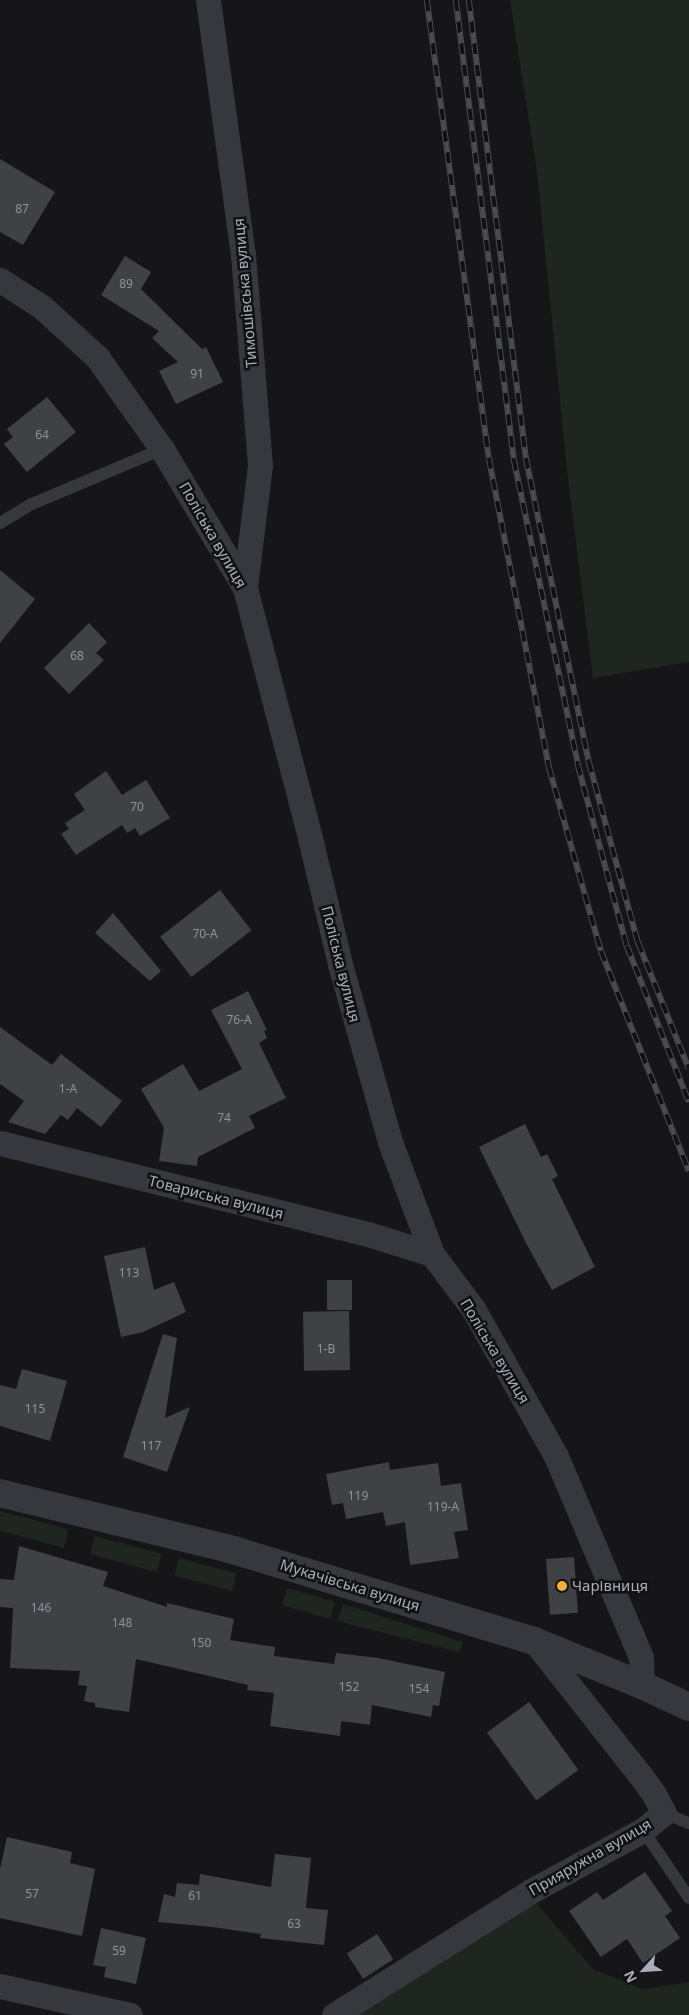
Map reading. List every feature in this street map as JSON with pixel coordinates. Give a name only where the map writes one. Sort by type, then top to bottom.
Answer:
[{"type":"street","name":"Тимошівська вулиця","points":[[208,0],[243,254],[260,465],[245,588]]},
{"type":"street","name":"Поліська вулиця","points":[[0,280],[42,307],[96,357],[162,448],[245,588],[310,838],[345,983],[390,1142],[432,1254],[474,1310],[556,1456],[641,1657],[642,1685]]},
{"type":"street","name":"Товариська вулиця","points":[[0,1143],[368,1234],[432,1254]]},
{"type":"street","name":"Мукачівська вулиця","points":[[0,1494],[233,1550],[534,1641],[642,1685],[689,1707]]},
{"type":"street","name":"Прияружна вулиця","points":[[334,2015],[531,1891],[643,1830],[664,1813],[654,1794],[640,1775],[534,1641]]},
{"type":"street","points":[[0,1986],[130,2015]]},
{"type":"lane","points":[[0,523],[32,504],[162,448]]},
{"type":"lane","points":[[664,1813],[689,1823]]},
{"type":"lane","points":[[643,1830],[689,1898]]},
{"type":"shaded area","points":[[510,0],[689,0],[689,662],[593,678],[567,470],[537,171]]},
{"type":"shaded area","points":[[0,1511],[69,1529],[64,1548],[0,1531]]},
{"type":"shaded area","points":[[95,1536],[162,1554],[157,1572],[90,1554]]},
{"type":"shaded area","points":[[179,1558],[237,1574],[232,1591],[174,1575]]},
{"type":"shaded area","points":[[287,1588],[335,1602],[330,1619],[282,1605]]},
{"type":"shaded area","points":[[343,1604],[463,1642],[459,1652],[337,1621]]},
{"type":"shaded area","points":[[532,1898],[594,1970],[643,1989],[689,1982],[689,2015],[350,2015]]},
{"type":"building","points":[[0,159],[55,192],[23,245],[0,232]]},
{"type":"building","points":[[125,256],[151,272],[141,289],[202,349],[206,347],[223,382],[176,404],[159,371],[178,362],[152,338],[159,331],[101,295]]},
{"type":"building","points":[[47,397],[76,432],[27,472],[4,444],[13,437],[7,429]]},
{"type":"building","points":[[0,570],[35,599],[0,643]]},
{"type":"building","points":[[89,623],[107,642],[96,653],[104,660],[69,694],[44,668]]},
{"type":"building","points":[[106,771],[122,795],[146,780],[170,818],[140,836],[135,828],[127,833],[122,825],[76,855],[61,834],[69,829],[65,823],[85,810],[74,794]]},
{"type":"building","points":[[220,890],[251,930],[192,977],[160,937]]},
{"type":"building","points":[[113,913],[161,971],[150,981],[95,933]]},
{"type":"building","points":[[248,991],[267,1030],[264,1031],[267,1038],[259,1043],[286,1098],[249,1116],[255,1128],[198,1157],[197,1166],[159,1161],[164,1128],[141,1089],[183,1064],[199,1091],[242,1069],[211,1010]]},
{"type":"building","points":[[0,1027],[52,1065],[61,1054],[122,1101],[101,1127],[77,1108],[68,1120],[61,1115],[45,1134],[8,1122],[24,1101],[0,1084]]},
{"type":"building","points":[[525,1124],[541,1157],[547,1154],[558,1176],[552,1179],[595,1267],[552,1290],[527,1245],[479,1147]]},
{"type":"building","points":[[145,1247],[154,1290],[174,1282],[186,1312],[143,1332],[121,1337],[104,1256]]},
{"type":"building","points":[[327,1280],[352,1280],[352,1310],[327,1310]]},
{"type":"building","points":[[349,1311],[350,1370],[304,1371],[303,1312]]},
{"type":"building","points":[[163,1334],[177,1338],[165,1418],[190,1407],[167,1472],[123,1457]]},
{"type":"building","points":[[22,1369],[67,1381],[50,1441],[0,1426],[0,1385],[16,1389]]},
{"type":"building","points":[[389,1462],[390,1470],[438,1463],[441,1486],[461,1483],[468,1530],[454,1532],[459,1558],[410,1565],[405,1522],[386,1526],[383,1512],[346,1519],[343,1503],[332,1505],[326,1474]]},
{"type":"building","points":[[19,1546],[108,1572],[103,1586],[167,1607],[167,1603],[234,1619],[230,1640],[275,1647],[274,1656],[334,1664],[336,1653],[378,1658],[445,1672],[439,1706],[433,1705],[431,1717],[372,1705],[370,1725],[341,1721],[340,1736],[270,1726],[274,1693],[247,1690],[248,1685],[136,1659],[129,1712],[95,1707],[95,1703],[84,1701],[87,1686],[78,1685],[80,1671],[10,1668],[13,1608],[0,1607],[0,1579],[14,1580]]},
{"type":"building","name":"Чарівниця","points":[[574,1557],[578,1613],[550,1615],[546,1559]]},
{"type":"building","points":[[529,1702],[578,1770],[536,1801],[487,1733]]},
{"type":"building","points":[[7,1837],[72,1852],[70,1863],[95,1869],[82,1936],[0,1918],[0,1869]]},
{"type":"building","points":[[275,1854],[311,1858],[306,1908],[328,1910],[324,1945],[260,1938],[261,1934],[212,1927],[158,1922],[164,1894],[175,1897],[177,1883],[199,1885],[200,1874],[271,1887]]},
{"type":"building","points":[[645,1872],[672,1911],[665,1916],[680,1938],[643,1963],[627,1939],[601,1957],[569,1911],[597,1892],[603,1900]]},
{"type":"building","points":[[101,1928],[146,1938],[136,1984],[104,1977],[106,1967],[93,1965]]},
{"type":"building","points":[[377,1934],[393,1959],[363,1979],[347,1954]]},
{"type":"railway","points":[[427,0],[489,458],[549,767],[601,951],[689,1171]]},
{"type":"railway","points":[[456,0],[514,460],[578,765],[627,946],[689,1102]]},
{"type":"railway","points":[[469,0],[526,458],[589,762],[638,942],[689,1069]]},
{"type":"place","name":"Чарівниця","points":[[562,1586]]}]
